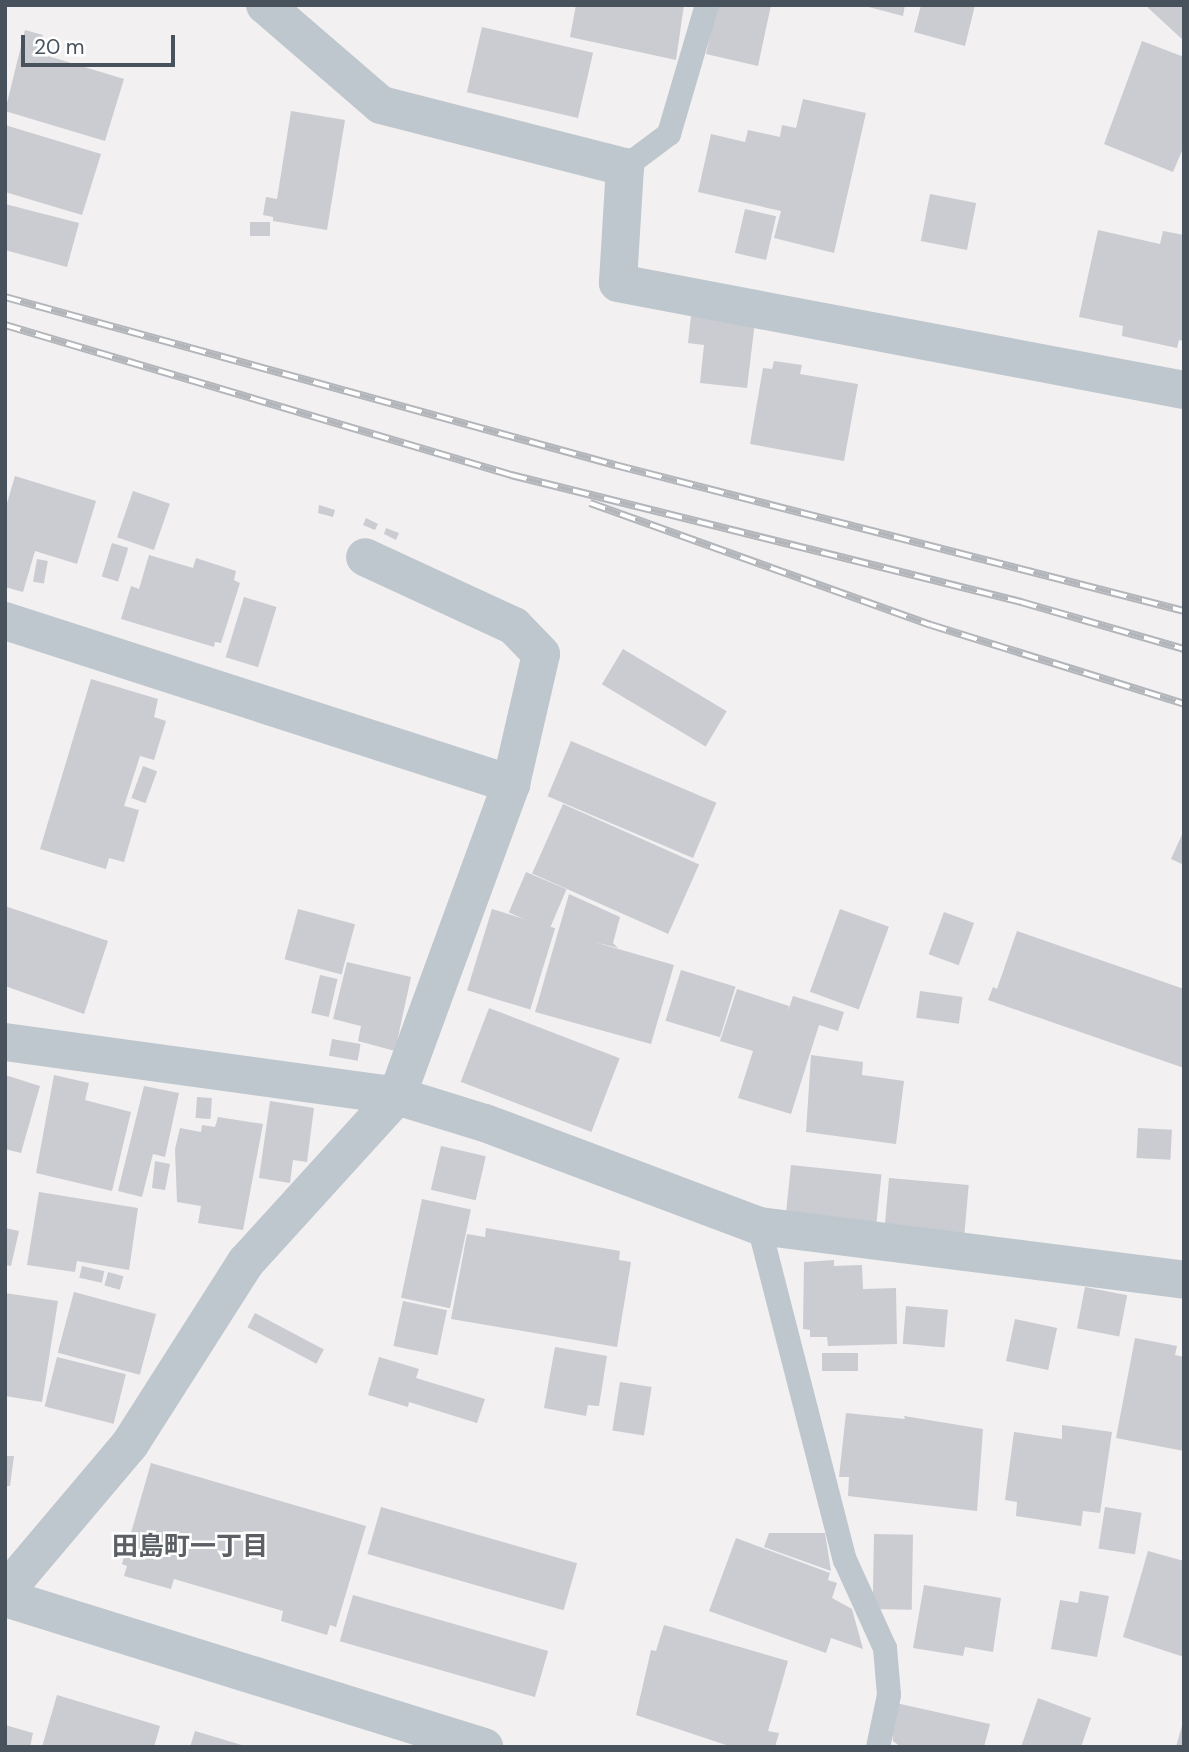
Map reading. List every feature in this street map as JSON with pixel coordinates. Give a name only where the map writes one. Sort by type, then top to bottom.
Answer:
[{"type":"street","points":[[265,5],[381,105],[625,167],[618,283],[1184,390]]},
{"type":"street","points":[[5,1592],[130,1444],[246,1262],[397,1096],[511,784],[541,654],[514,626],[365,557]]},
{"type":"street","points":[[5,621],[511,784]]},
{"type":"street","points":[[5,1042],[397,1096],[759,1226],[1184,1280]]},
{"type":"street","points":[[5,1598],[484,1747]]},
{"type":"lane","points":[[625,167],[669,134],[707,5]]},
{"type":"lane","points":[[759,1226],[845,1560],[885,1648],[889,1695],[878,1747]]},
{"type":"building","points":[[576,5],[684,5],[676,60],[570,37]]},
{"type":"building","points":[[717,5],[771,5],[758,66],[706,54]]},
{"type":"building","points":[[861,5],[905,5],[903,16]]},
{"type":"building","points":[[921,5],[975,5],[965,46],[914,32]]},
{"type":"building","points":[[1145,5],[1184,5],[1184,41]]},
{"type":"building","points":[[482,27],[593,53],[578,118],[467,92]]},
{"type":"building","points":[[25,30],[43,35],[38,53],[124,79],[105,141],[5,111]]},
{"type":"building","points":[[1142,41],[1184,57],[1184,146],[1173,172],[1104,144]]},
{"type":"building","points":[[803,99],[866,113],[834,253],[774,238],[781,211],[698,192],[711,134],[745,142],[748,130],[780,137],[782,125],[796,128]]},
{"type":"building","points":[[291,111],[345,120],[327,230],[273,221],[273,217],[263,215],[266,197],[277,199]]},
{"type":"building","points":[[5,125],[101,154],[82,215],[5,192]]},
{"type":"building","points":[[930,194],[976,203],[967,250],[921,241]]},
{"type":"building","points":[[5,204],[79,223],[67,267],[5,250]]},
{"type":"building","points":[[745,209],[776,216],[766,260],[735,253]]},
{"type":"building","points":[[250,222],[270,222],[270,236],[250,236]]},
{"type":"building","points":[[1098,230],[1160,244],[1163,231],[1184,235],[1184,341],[1179,340],[1177,348],[1122,336],[1123,326],[1079,317]]},
{"type":"building","points":[[692,307],[756,313],[747,388],[700,383],[704,345],[688,343]]},
{"type":"building","points":[[774,361],[802,365],[800,374],[858,384],[844,461],[750,444],[763,368],[772,369]]},
{"type":"building","points":[[15,476],[96,501],[77,564],[35,551],[23,592],[5,587],[5,510]]},
{"type":"building","points":[[133,491],[170,504],[154,550],[117,537]]},
{"type":"building","points":[[319,505],[335,510],[333,517],[318,513]]},
{"type":"building","points":[[366,518],[378,524],[375,530],[363,525]]},
{"type":"building","points":[[386,528],[399,533],[396,540],[384,534]]},
{"type":"building","points":[[112,543],[128,548],[118,581],[102,576]]},
{"type":"building","points":[[149,555],[193,568],[196,558],[236,571],[234,580],[240,583],[221,643],[215,642],[214,647],[121,619],[131,586],[139,589]]},
{"type":"building","points":[[37,559],[48,561],[44,584],[33,582]]},
{"type":"building","points":[[244,597],[277,607],[258,667],[226,657]]},
{"type":"building","points":[[623,649],[727,711],[706,746],[602,684]]},
{"type":"building","points":[[91,679],[158,699],[154,717],[166,721],[154,760],[140,756],[124,806],[139,810],[124,862],[109,858],[106,869],[40,849]]},
{"type":"building","points":[[571,741],[716,803],[693,858],[548,796]]},
{"type":"building","points":[[143,766],[157,771],[145,803],[131,798]]},
{"type":"building","points":[[563,804],[699,865],[668,934],[532,873]]},
{"type":"building","points":[[1184,830],[1184,865],[1171,859]]},
{"type":"building","points":[[526,872],[567,889],[549,930],[509,913]]},
{"type":"building","points":[[569,894],[620,917],[613,943],[618,948],[594,942],[674,965],[651,1044],[535,1012]]},
{"type":"building","points":[[5,906],[108,941],[84,1014],[5,986]]},
{"type":"building","points":[[298,909],[355,924],[342,974],[285,959]]},
{"type":"building","points":[[492,909],[555,928],[530,1010],[467,990]]},
{"type":"building","points":[[840,909],[889,927],[859,1009],[810,992]]},
{"type":"building","points":[[944,912],[974,923],[959,965],[929,954]]},
{"type":"building","points":[[1017,931],[1184,989],[1184,1068],[988,1000],[993,987],[997,989]]},
{"type":"building","points":[[347,962],[411,977],[395,1051],[358,1041],[361,1026],[333,1019]]},
{"type":"building","points":[[681,970],[736,987],[720,1037],[666,1021]]},
{"type":"building","points":[[320,975],[338,979],[329,1017],[311,1013]]},
{"type":"building","points":[[737,989],[789,1006],[788,1011],[793,996],[844,1012],[838,1031],[819,1025],[791,1114],[738,1098],[753,1051],[720,1041]]},
{"type":"building","points":[[920,991],[963,997],[959,1024],[916,1018]]},
{"type":"building","points":[[489,1008],[620,1058],[591,1132],[461,1082]]},
{"type":"building","points":[[332,1039],[361,1044],[358,1061],[329,1056]]},
{"type":"building","points":[[811,1055],[863,1062],[862,1075],[904,1081],[896,1144],[806,1132]]},
{"type":"building","points":[[5,1075],[40,1086],[21,1153],[5,1149]]},
{"type":"building","points":[[54,1075],[89,1083],[85,1100],[131,1112],[112,1191],[36,1173]]},
{"type":"building","points":[[144,1086],[179,1093],[165,1157],[153,1154],[142,1197],[118,1191]]},
{"type":"building","points":[[197,1097],[212,1098],[210,1119],[196,1118]]},
{"type":"building","points":[[270,1101],[314,1108],[307,1162],[293,1160],[290,1183],[259,1178]]},
{"type":"building","points":[[218,1117],[263,1124],[243,1230],[198,1223],[201,1206],[177,1202],[175,1149],[180,1128],[201,1132],[202,1125],[215,1127]]},
{"type":"building","points":[[1138,1128],[1172,1130],[1170,1160],[1136,1158]]},
{"type":"building","points":[[441,1146],[486,1156],[476,1200],[431,1190]]},
{"type":"building","points":[[155,1161],[170,1164],[165,1190],[152,1188]]},
{"type":"building","points":[[791,1165],[882,1175],[876,1225],[786,1216]]},
{"type":"building","points":[[889,1178],[969,1185],[964,1235],[885,1228]]},
{"type":"building","points":[[39,1192],[138,1208],[129,1270],[77,1261],[75,1272],[27,1265]]},
{"type":"building","points":[[422,1199],[471,1209],[450,1308],[401,1298]]},
{"type":"building","points":[[5,1228],[19,1231],[11,1266],[5,1265]]},
{"type":"building","points":[[486,1228],[620,1251],[619,1260],[631,1262],[617,1347],[451,1319],[467,1234],[485,1237]]},
{"type":"building","points":[[834,1260],[834,1266],[862,1265],[863,1289],[896,1288],[897,1344],[828,1346],[827,1337],[810,1337],[810,1330],[803,1329],[804,1262]]},
{"type":"building","points":[[82,1266],[104,1271],[102,1283],[79,1278]]},
{"type":"building","points":[[108,1272],[123,1276],[120,1290],[104,1286]]},
{"type":"building","points":[[1085,1287],[1127,1295],[1119,1336],[1077,1328]]},
{"type":"building","points":[[74,1292],[156,1314],[140,1375],[58,1353]]},
{"type":"building","points":[[5,1293],[58,1301],[42,1402],[5,1396]]},
{"type":"building","points":[[403,1301],[447,1310],[437,1355],[393,1346]]},
{"type":"building","points":[[906,1306],[948,1310],[945,1348],[903,1344]]},
{"type":"building","points":[[255,1313],[324,1350],[316,1364],[247,1327]]},
{"type":"building","points":[[1015,1319],[1057,1328],[1048,1370],[1006,1361]]},
{"type":"building","points":[[1135,1338],[1177,1346],[1175,1355],[1184,1357],[1184,1451],[1116,1438]]},
{"type":"building","points":[[555,1347],[607,1356],[599,1406],[588,1405],[586,1416],[544,1408]]},
{"type":"building","points":[[822,1353],[858,1353],[858,1371],[822,1371]]},
{"type":"building","points":[[57,1357],[126,1374],[114,1424],[45,1406]]},
{"type":"building","points":[[379,1357],[419,1369],[416,1378],[485,1399],[477,1423],[409,1402],[408,1407],[368,1395]]},
{"type":"building","points":[[620,1382],[652,1387],[644,1435],[612,1430]]},
{"type":"building","points":[[846,1413],[905,1419],[904,1416],[983,1429],[977,1511],[848,1496],[849,1477],[839,1477]]},
{"type":"building","points":[[1062,1425],[1112,1432],[1100,1513],[1083,1511],[1081,1526],[1016,1516],[1017,1502],[1005,1500],[1014,1432],[1062,1439]]},
{"type":"building","points":[[5,1456],[14,1456],[10,1486],[5,1486]]},
{"type":"building","points":[[151,1463],[366,1526],[336,1627],[330,1625],[327,1635],[281,1621],[283,1611],[174,1579],[171,1589],[124,1576],[127,1566],[122,1564]]},
{"type":"building","points":[[381,1507],[577,1563],[564,1610],[367,1554]]},
{"type":"building","points":[[1105,1507],[1142,1513],[1135,1554],[1098,1548]]},
{"type":"building","points":[[769,1533],[825,1533],[831,1571],[764,1547]]},
{"type":"building","points":[[874,1534],[913,1535],[912,1610],[873,1609]]},
{"type":"building","points":[[736,1538],[830,1573],[828,1580],[837,1583],[832,1598],[852,1609],[863,1649],[831,1638],[826,1653],[709,1611]]},
{"type":"building","points":[[1148,1551],[1184,1561],[1184,1657],[1123,1637]]},
{"type":"building","points":[[924,1585],[1001,1598],[993,1652],[965,1647],[963,1656],[913,1648]]},
{"type":"building","points":[[1080,1591],[1109,1596],[1097,1657],[1051,1649],[1060,1600],[1078,1603]]},
{"type":"building","points":[[353,1595],[548,1651],[535,1697],[340,1641]]},
{"type":"building","points":[[664,1625],[788,1661],[768,1731],[779,1733],[775,1747],[732,1747],[636,1715],[651,1650],[656,1651]]},
{"type":"building","points":[[57,1695],[160,1726],[154,1747],[42,1747]]},
{"type":"building","points":[[1038,1698],[1091,1718],[1081,1747],[1021,1747]]},
{"type":"building","points":[[896,1703],[990,1724],[984,1747],[901,1747],[893,1741]]},
{"type":"building","points":[[1183,1722],[1184,1747],[1176,1747]]},
{"type":"building","points":[[5,1725],[33,1733],[30,1747],[5,1747]]},
{"type":"building","points":[[195,1731],[245,1746],[245,1747],[190,1747]]},
{"type":"railway","points":[[5,297],[615,465],[1184,611]]},
{"type":"railway","points":[[5,325],[511,475],[1021,602],[1184,649]]},
{"type":"railway","points":[[590,503],[931,625],[1184,704]]},
{"type":"district","name":"田島町一丁目","points":[[190,1547]]}]
